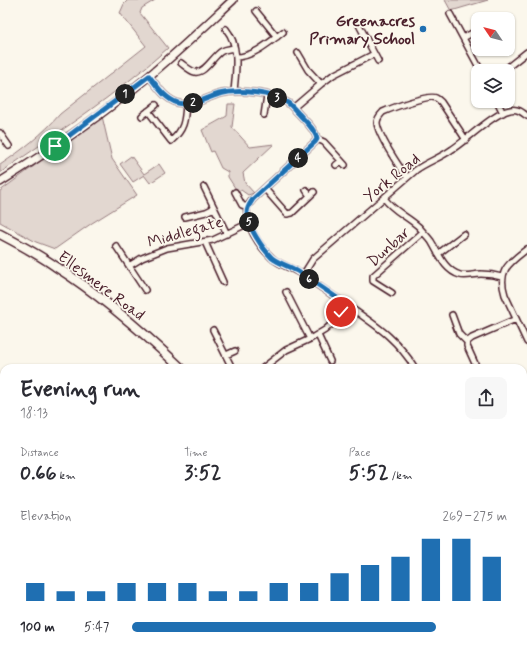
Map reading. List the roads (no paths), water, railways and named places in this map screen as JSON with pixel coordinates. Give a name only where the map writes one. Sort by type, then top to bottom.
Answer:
[{"type":"main road","name":"Ellesmere Road","points":[[0,234],[56,266],[142,332],[177,364]]},
{"type":"street","points":[[0,182],[27,166],[84,126],[149,76],[232,0]]},
{"type":"street","points":[[256,11],[277,37]]},
{"type":"street","points":[[450,14],[477,64]]},
{"type":"street","points":[[358,23],[378,61]]},
{"type":"street","points":[[226,29],[231,34],[236,57],[234,92]]},
{"type":"street","points":[[236,57],[246,56],[283,32]]},
{"type":"street","points":[[463,38],[471,34]]},
{"type":"street","points":[[182,63],[190,70],[198,72],[208,65],[222,51],[234,48]]},
{"type":"street","points":[[512,64],[527,52]]},
{"type":"street","points":[[298,53],[308,70],[321,84]]},
{"type":"street","points":[[293,108],[333,75],[374,54]]},
{"type":"street","points":[[149,76],[168,98],[186,104],[197,102],[219,94],[234,92],[252,92],[283,100],[293,108],[315,132],[317,139]]},
{"type":"street","points":[[264,115],[267,95]]},
{"type":"street","points":[[407,177],[394,159],[379,128],[377,122],[379,116],[383,112],[417,100],[431,97],[436,98],[441,102],[466,140]]},
{"type":"street","points":[[148,111],[171,141],[178,135],[182,128],[185,119],[186,104]]},
{"type":"street","points":[[142,116],[156,105]]},
{"type":"street","points":[[500,108],[503,113],[510,110],[516,110],[527,116]]},
{"type":"street","name":"York Road","points":[[303,275],[313,259],[407,177],[425,164],[450,151],[503,113]]},
{"type":"street","points":[[0,133],[9,146]]},
{"type":"street","points":[[317,139],[324,142],[343,163],[336,165]]},
{"type":"street","points":[[317,139],[253,199],[247,207],[246,214],[249,224],[263,247],[273,258],[303,275],[387,334],[408,356],[413,364]]},
{"type":"street","points":[[204,187],[227,234]]},
{"type":"street","points":[[264,189],[287,214],[292,213],[312,194],[306,190]]},
{"type":"street","points":[[235,192],[242,205],[247,207]]},
{"type":"street","points":[[384,198],[389,206],[412,221],[423,232],[430,240],[445,265],[452,272],[462,276],[481,274],[502,277]]},
{"type":"street","points":[[185,217],[206,212],[214,208]]},
{"type":"street","name":"Middlegate","points":[[129,266],[142,258],[166,248],[205,242],[249,224]]},
{"type":"street","name":"Dunbar","points":[[392,293],[374,281],[373,276],[423,232]]},
{"type":"street","points":[[438,254],[464,234]]},
{"type":"street","points":[[205,242],[223,282]]},
{"type":"street","points":[[116,246],[145,290]]},
{"type":"street","points":[[527,249],[510,262],[502,277],[505,295],[527,342]]},
{"type":"street","points":[[286,292],[310,339]]},
{"type":"street","points":[[268,364],[286,350],[318,335],[334,322],[346,304]]},
{"type":"street","points":[[452,315],[459,334],[467,342],[467,346],[475,364]]},
{"type":"street","points":[[467,342],[472,338],[516,319]]},
{"type":"street","points":[[213,330],[230,364]]},
{"type":"street","points":[[318,335],[330,361]]},
{"type":"street","points":[[226,355],[235,351]]},
{"type":"place","name":"Greenacres Primary School","points":[[423,29]]}]
